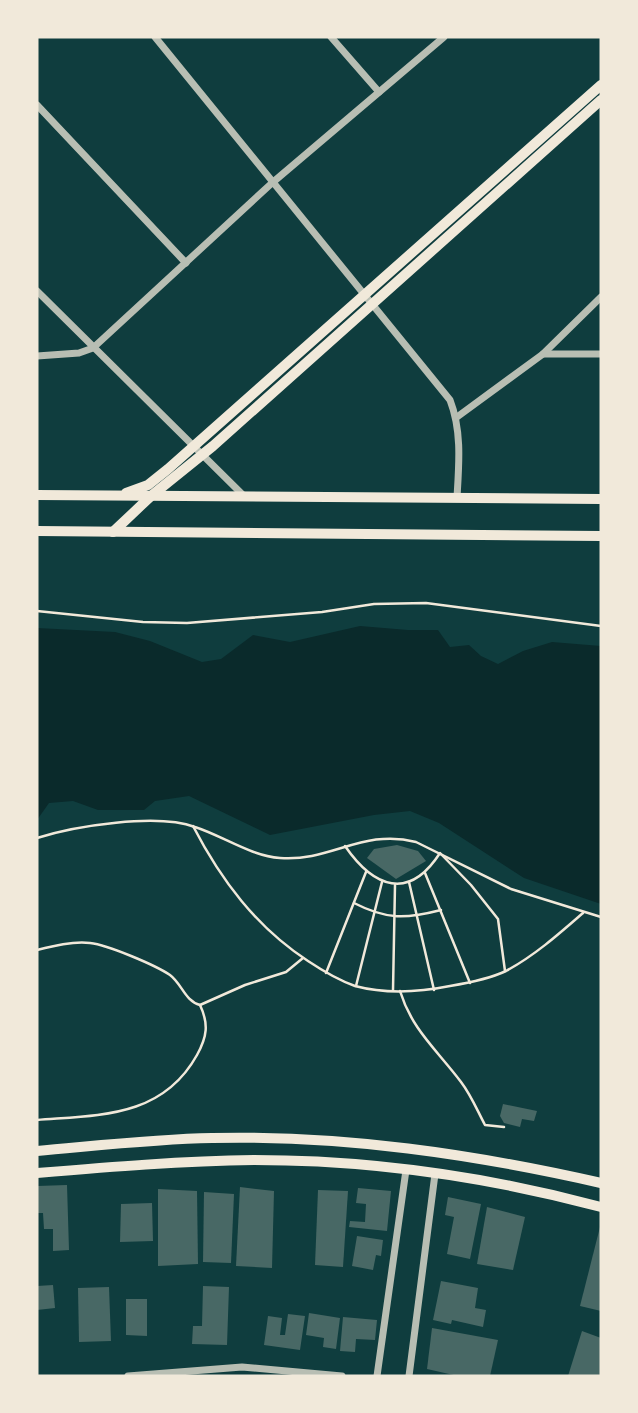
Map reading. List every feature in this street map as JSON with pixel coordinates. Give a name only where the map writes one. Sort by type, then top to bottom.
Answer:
[{"type":"main road","points":[[105,495],[135,491],[148,485],[365,297],[601,85]]},
{"type":"main road","points":[[113,531],[601,100]]},
{"type":"main road","points":[[37,495],[601,499]]},
{"type":"main road","points":[[37,531],[601,536]]},
{"type":"main road","points":[[37,1151],[200,1138],[329,1140],[493,1159],[601,1183]]},
{"type":"main road","points":[[37,1173],[255,1160],[342,1164],[406,1170],[519,1187],[601,1207]]},
{"type":"street","points":[[155,37],[450,400],[457,417],[457,497]]},
{"type":"street","points":[[331,37],[379,92]]},
{"type":"street","points":[[37,356],[79,353],[93,348],[272,183],[444,37]]},
{"type":"street","points":[[37,105],[186,263]]},
{"type":"street","points":[[37,291],[246,498]]},
{"type":"street","points":[[457,417],[543,354],[601,297]]},
{"type":"street","points":[[543,354],[601,354]]},
{"type":"street","points":[[377,1376],[406,1170]]},
{"type":"street","points":[[409,1376],[435,1174]]},
{"type":"street","points":[[128,1376],[242,1367],[341,1376]]},
{"type":"path","points":[[37,611],[143,622],[187,623],[322,612],[374,604],[426,603],[601,626]]},
{"type":"path","points":[[37,838],[91,826],[151,822],[193,826],[245,848],[278,858],[322,855],[371,839],[399,837],[440,853],[511,889],[601,917]]},
{"type":"path","points":[[193,826],[209,858],[255,918],[283,945],[326,973],[356,986],[400,991],[434,990],[470,983],[505,971],[544,945],[583,913]]},
{"type":"path","points":[[345,846],[366,872],[382,882],[395,885],[425,873],[440,853]]},
{"type":"path","points":[[440,853],[471,884],[498,919],[505,971]]},
{"type":"path","points":[[326,973],[366,872]]},
{"type":"path","points":[[425,873],[470,983]]},
{"type":"path","points":[[409,881],[434,990]]},
{"type":"path","points":[[356,986],[372,913],[382,882]]},
{"type":"path","points":[[393,991],[395,885]]},
{"type":"path","points":[[354,903],[372,913],[395,918],[441,910]]},
{"type":"path","points":[[37,950],[91,943],[172,976],[192,1003],[200,1005],[245,985],[286,972],[303,958]]},
{"type":"path","points":[[400,991],[418,1031],[460,1081],[485,1125],[504,1127]]},
{"type":"path","points":[[37,1121],[108,1114],[148,1104],[179,1079],[192,1065],[201,1048],[207,1033],[206,1018],[200,1005]]},
{"type":"water","points":[[360,626],[438,630],[450,647],[469,645],[481,656],[498,664],[523,651],[552,642],[601,646],[601,904],[524,878],[439,823],[410,811],[374,815],[270,835],[189,796],[155,801],[144,810],[98,810],[73,801],[49,803],[37,820],[37,628],[115,632],[150,641],[202,662],[221,659],[253,635],[290,642]]},
{"type":"building","points":[[397,845],[418,851],[426,861],[396,879],[367,858],[374,849]]},
{"type":"building","points":[[503,1104],[537,1111],[534,1121],[522,1119],[520,1127],[504,1123],[500,1116]]},
{"type":"building","points":[[67,1185],[69,1250],[53,1251],[53,1229],[44,1229],[43,1213],[37,1213],[37,1186]]},
{"type":"building","points":[[240,1187],[274,1191],[272,1268],[236,1266]]},
{"type":"building","points":[[358,1188],[391,1191],[387,1231],[349,1227],[350,1221],[365,1222],[366,1204],[356,1203]]},
{"type":"building","points":[[158,1189],[197,1191],[198,1264],[158,1266]]},
{"type":"building","points":[[318,1190],[348,1191],[343,1267],[315,1265]]},
{"type":"building","points":[[204,1192],[234,1194],[231,1263],[203,1262]]},
{"type":"building","points":[[448,1197],[481,1204],[470,1259],[447,1254],[454,1217],[445,1215]]},
{"type":"building","points":[[152,1203],[153,1241],[120,1242],[121,1204]]},
{"type":"building","points":[[487,1207],[525,1217],[513,1270],[477,1264]]},
{"type":"building","points":[[601,1227],[601,1311],[580,1306]]},
{"type":"building","points":[[357,1236],[383,1240],[381,1256],[376,1255],[373,1270],[352,1266]]},
{"type":"building","points":[[441,1281],[478,1288],[475,1308],[486,1310],[483,1327],[452,1320],[451,1324],[433,1320]]},
{"type":"building","points":[[53,1285],[55,1308],[37,1310],[37,1286]]},
{"type":"building","points":[[203,1286],[229,1287],[227,1345],[192,1344],[193,1326],[202,1326]]},
{"type":"building","points":[[109,1287],[111,1341],[79,1342],[78,1288]]},
{"type":"building","points":[[126,1299],[147,1299],[147,1336],[126,1335]]},
{"type":"building","points":[[309,1313],[340,1318],[336,1349],[323,1347],[324,1338],[306,1335]]},
{"type":"building","points":[[288,1314],[305,1316],[300,1350],[264,1345],[268,1316],[282,1318],[280,1335],[285,1335]]},
{"type":"building","points":[[343,1317],[377,1320],[375,1340],[356,1339],[355,1352],[340,1351]]},
{"type":"building","points":[[432,1328],[498,1340],[490,1376],[458,1376],[427,1369]]},
{"type":"building","points":[[582,1331],[601,1338],[601,1376],[568,1376]]}]
